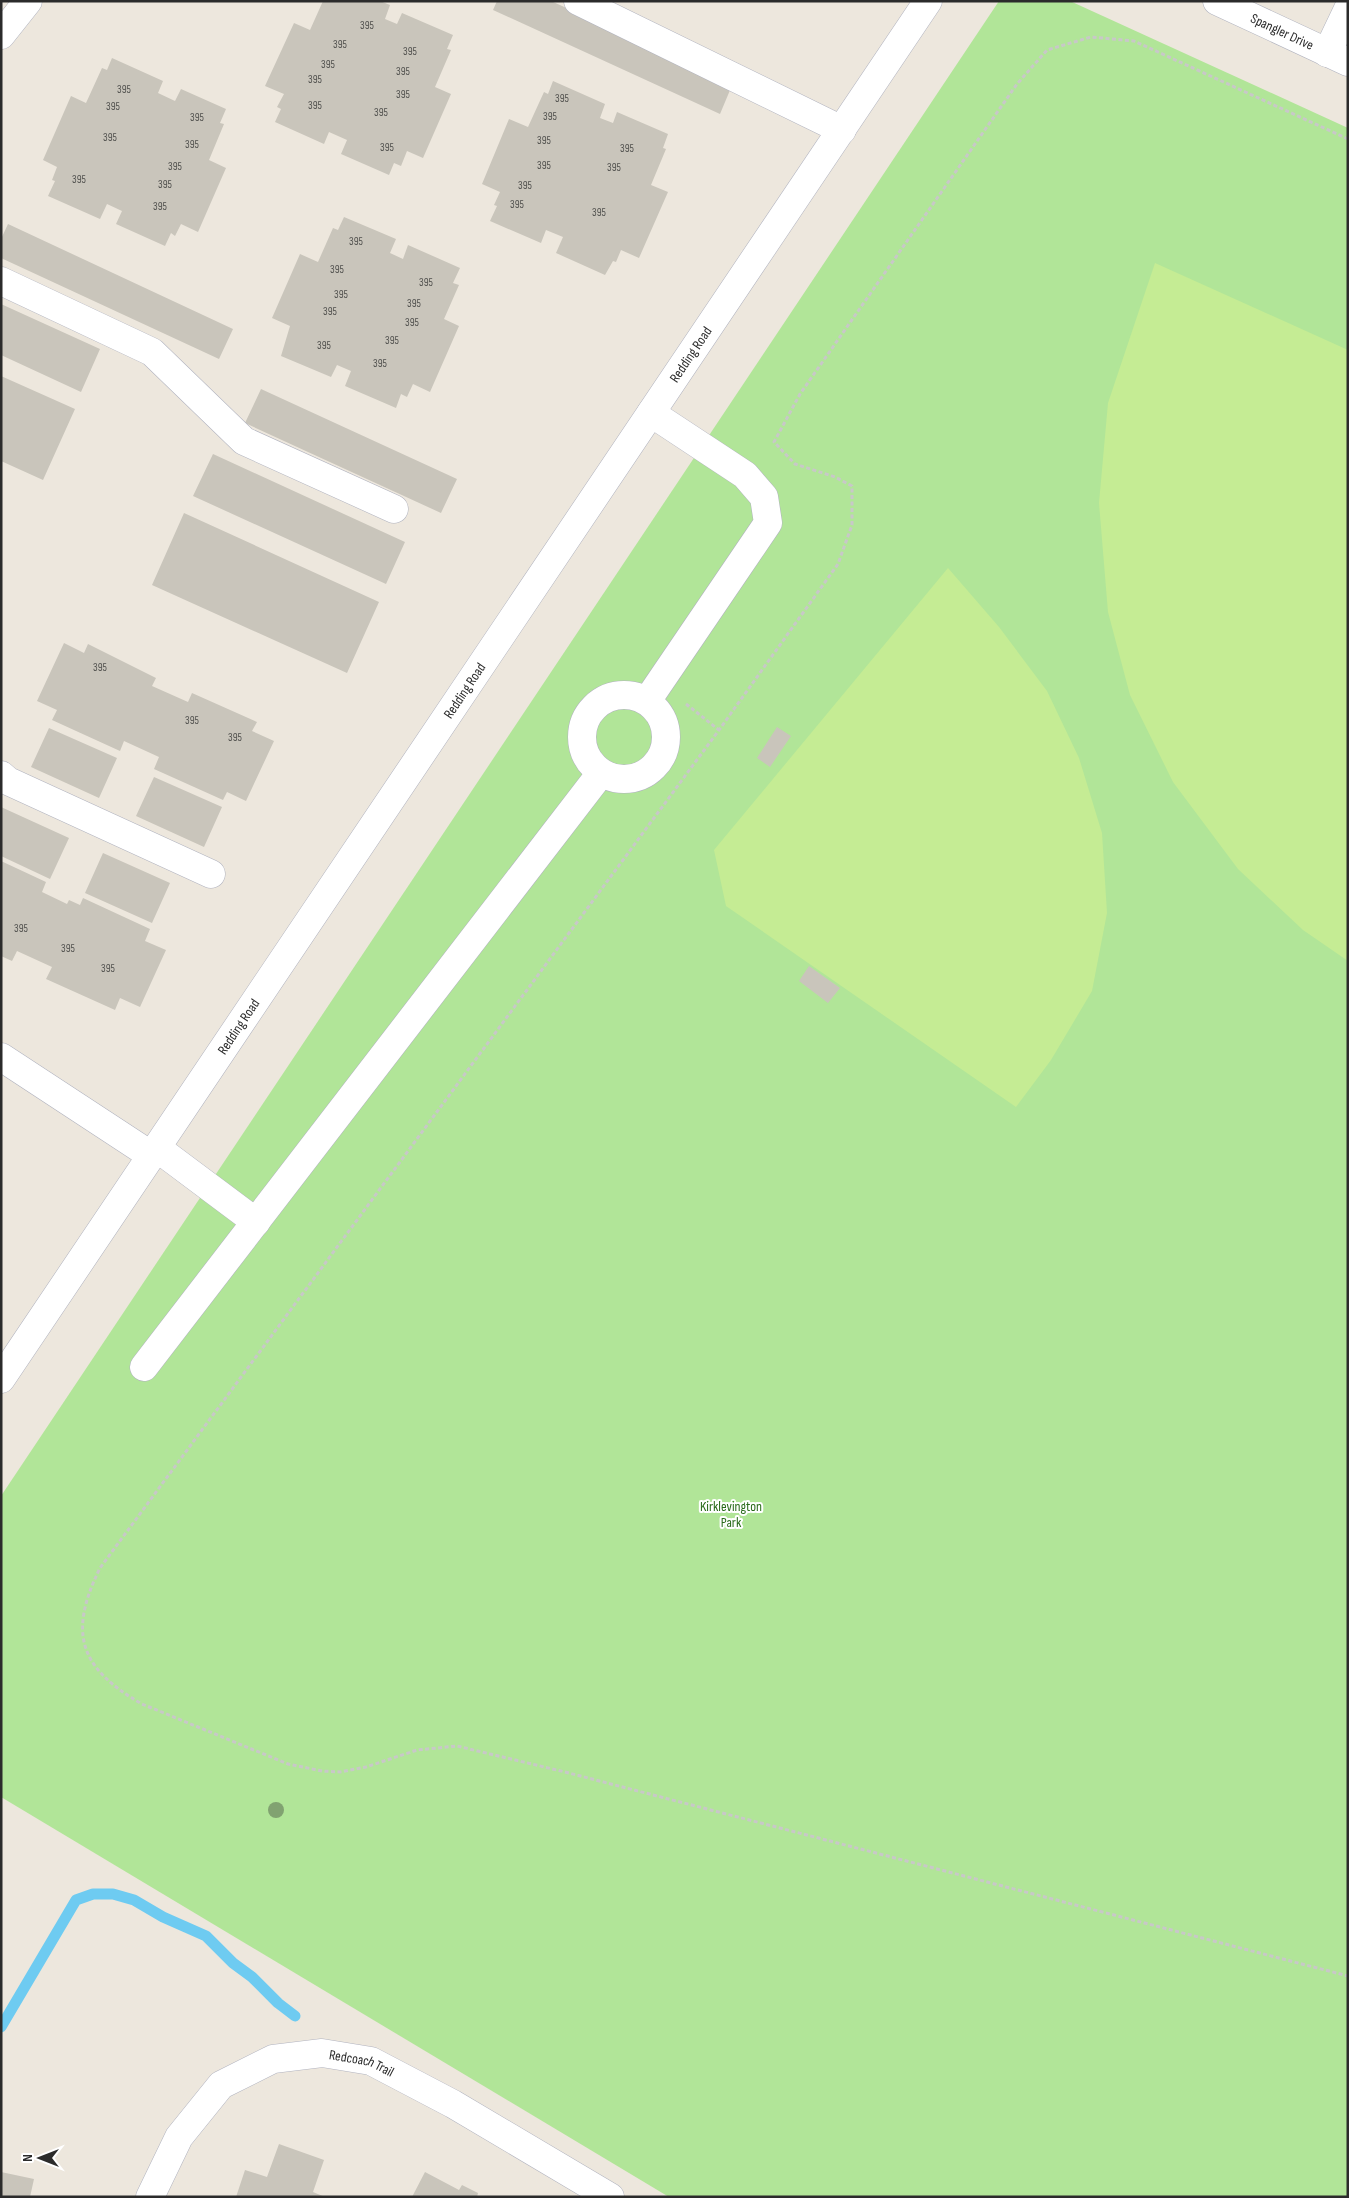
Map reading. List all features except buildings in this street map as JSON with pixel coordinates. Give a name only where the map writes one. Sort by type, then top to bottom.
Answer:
[{"type":"street","points":[[1,35],[28,1]]},
{"type":"street","points":[[578,1],[842,130]]},
{"type":"street","name":"Redding Road","points":[[1,1379],[928,1]]},
{"type":"street","name":"Spangler Drive","points":[[1217,1],[1338,58]]},
{"type":"street","points":[[1338,58],[1348,9]]},
{"type":"street","points":[[1,280],[152,352],[244,441],[394,509]]},
{"type":"street","points":[[651,413],[745,475],[764,497],[768,523],[653,692],[615,695],[600,702],[589,714],[582,729],[583,746],[589,761],[601,773],[617,779],[633,779],[648,772],[660,760],[666,745],[666,728],[653,692]]},
{"type":"street","points":[[144,1367],[601,773]]},
{"type":"street","points":[[1,775],[8,781],[211,874]]},
{"type":"street","points":[[1,1057],[154,1152],[256,1222]]},
{"type":"street","name":"Redcoach Trail","points":[[150,2197],[179,2137],[221,2086],[273,2058],[322,2054],[371,2061],[453,2104],[610,2197]]},
{"type":"path","points":[[1348,139],[1134,41],[1091,36],[1047,50],[1017,84],[800,394],[774,442],[795,464],[834,477],[852,486],[852,525],[838,564],[719,730],[100,1568],[88,1593],[82,1617],[84,1640],[90,1656],[98,1672],[108,1682],[142,1704],[288,1764],[322,1771],[340,1772],[366,1767],[417,1750],[456,1746],[556,1769],[1348,1976]]},
{"type":"path","points":[[653,692],[719,730]]},
{"type":"green space","name":"Kirklevington Park","points":[[999,1],[1070,1],[1348,128],[1348,2197],[669,2197],[1,1797],[1,1496]]},
{"type":"green space","points":[[1155,263],[1348,350],[1348,961],[1303,930],[1238,869],[1173,782],[1130,695],[1108,612],[1099,503],[1108,403]]},
{"type":"green space","points":[[948,568],[999,627],[1047,691],[1079,758],[1102,833],[1107,913],[1092,991],[1051,1060],[1016,1107],[726,906],[714,850]]},
{"type":"waterway","points":[[1,2027],[76,1900],[93,1894],[113,1894],[134,1900],[163,1917],[206,1936],[233,1963],[252,1977],[278,2003],[295,2016]]}]
